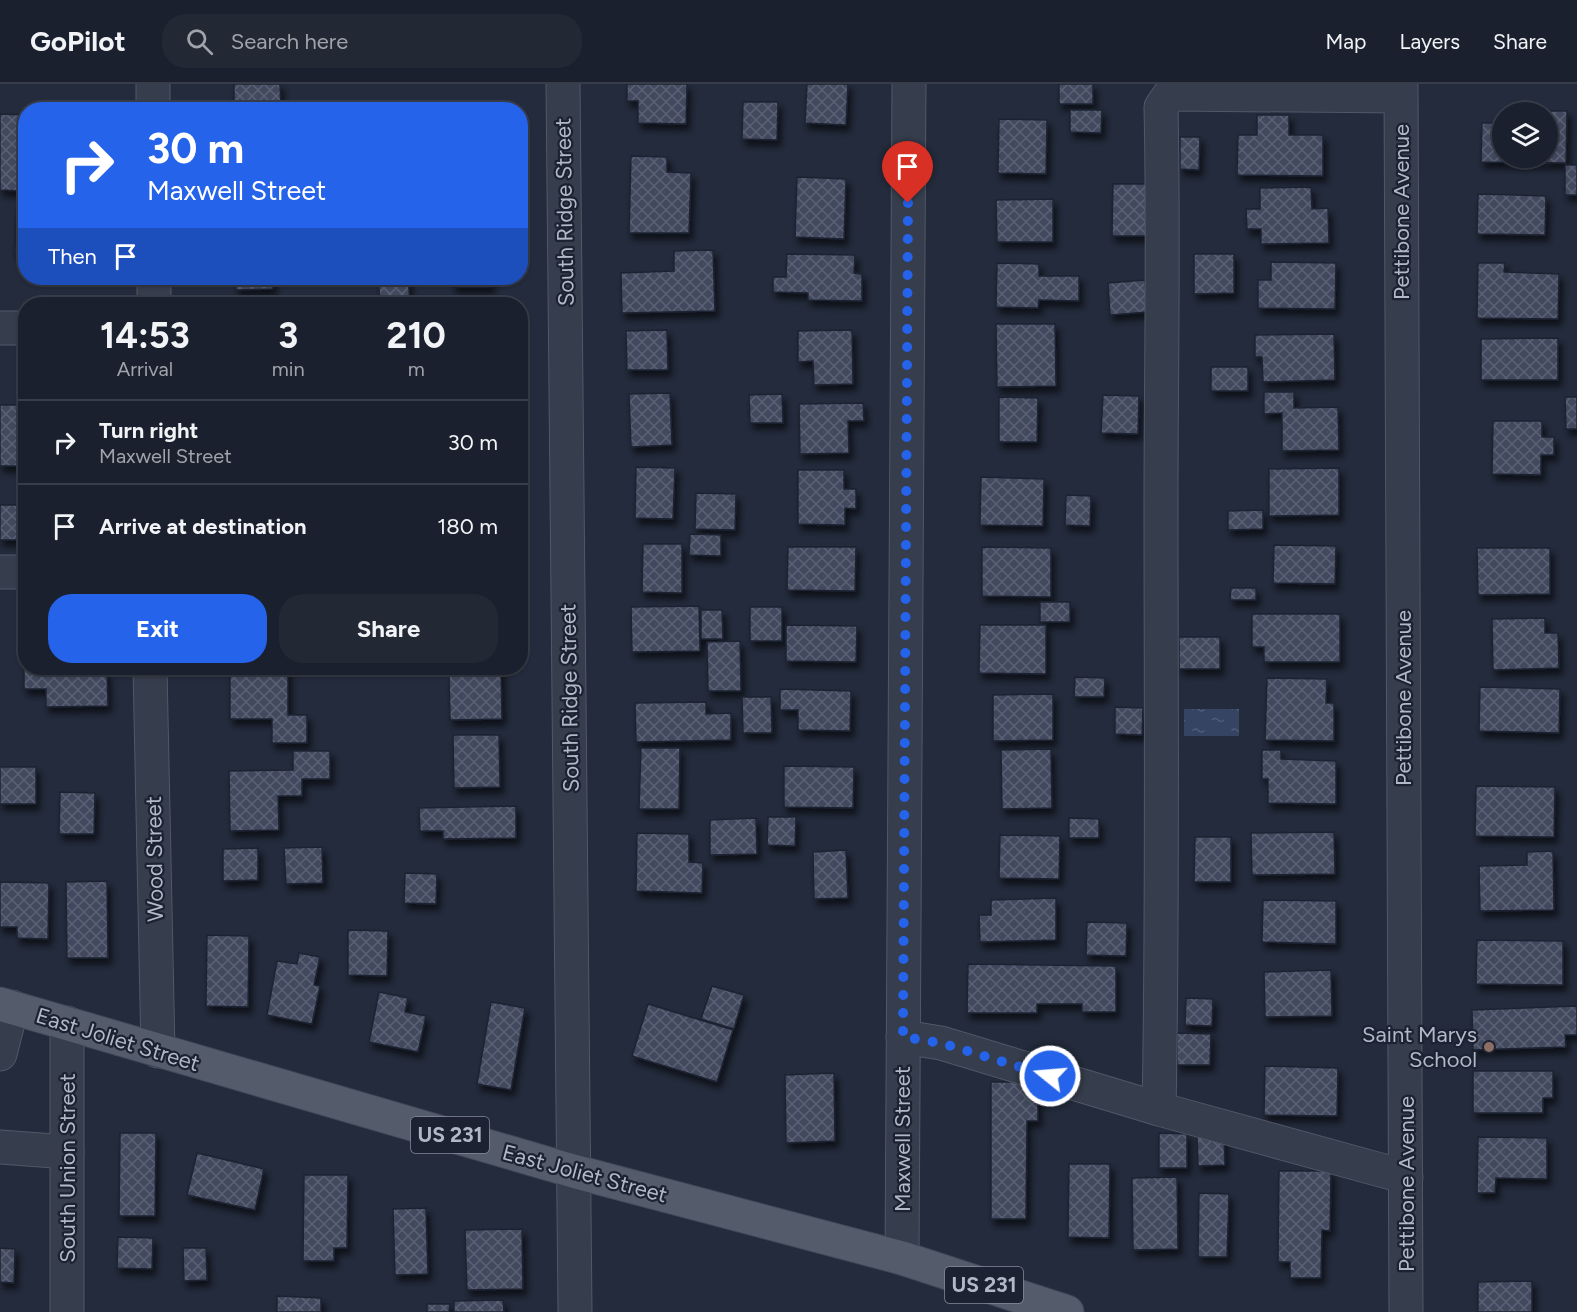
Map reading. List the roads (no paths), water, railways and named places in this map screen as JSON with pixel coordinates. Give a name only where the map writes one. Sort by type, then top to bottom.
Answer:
[{"type":"main road","name":"East Joliet Street","points":[[6,1005],[573,1171],[902,1258],[1066,1312]]},
{"type":"street","points":[[153,84],[153,102]]},
{"type":"street","name":"South Ridge Street","points":[[563,84],[575,1312]]},
{"type":"street","name":"Maxwell Street","points":[[902,1258],[909,84]]},
{"type":"street","points":[[1159,1108],[1162,952],[1163,213],[1161,107],[1170,94],[1400,90]]},
{"type":"street","name":"Pettibone Avenue","points":[[1400,90],[1406,1312]]},
{"type":"street","points":[[0,328],[18,328]]},
{"type":"street","points":[[0,572],[18,572]]},
{"type":"street","name":"Wood Street","points":[[150,675],[158,1051]]},
{"type":"street","points":[[0,1054],[6,1005]]},
{"type":"street","name":"South Union Street","points":[[67,1023],[67,1312]]},
{"type":"street","points":[[903,1037],[941,1043],[1159,1108],[1406,1176]]},
{"type":"street","points":[[0,1147],[67,1152]]},
{"type":"water","points":[[1184,709],[1239,709],[1239,736],[1184,736]]},
{"type":"place","name":"Saint Marys School","points":[[1489,1047]]}]
